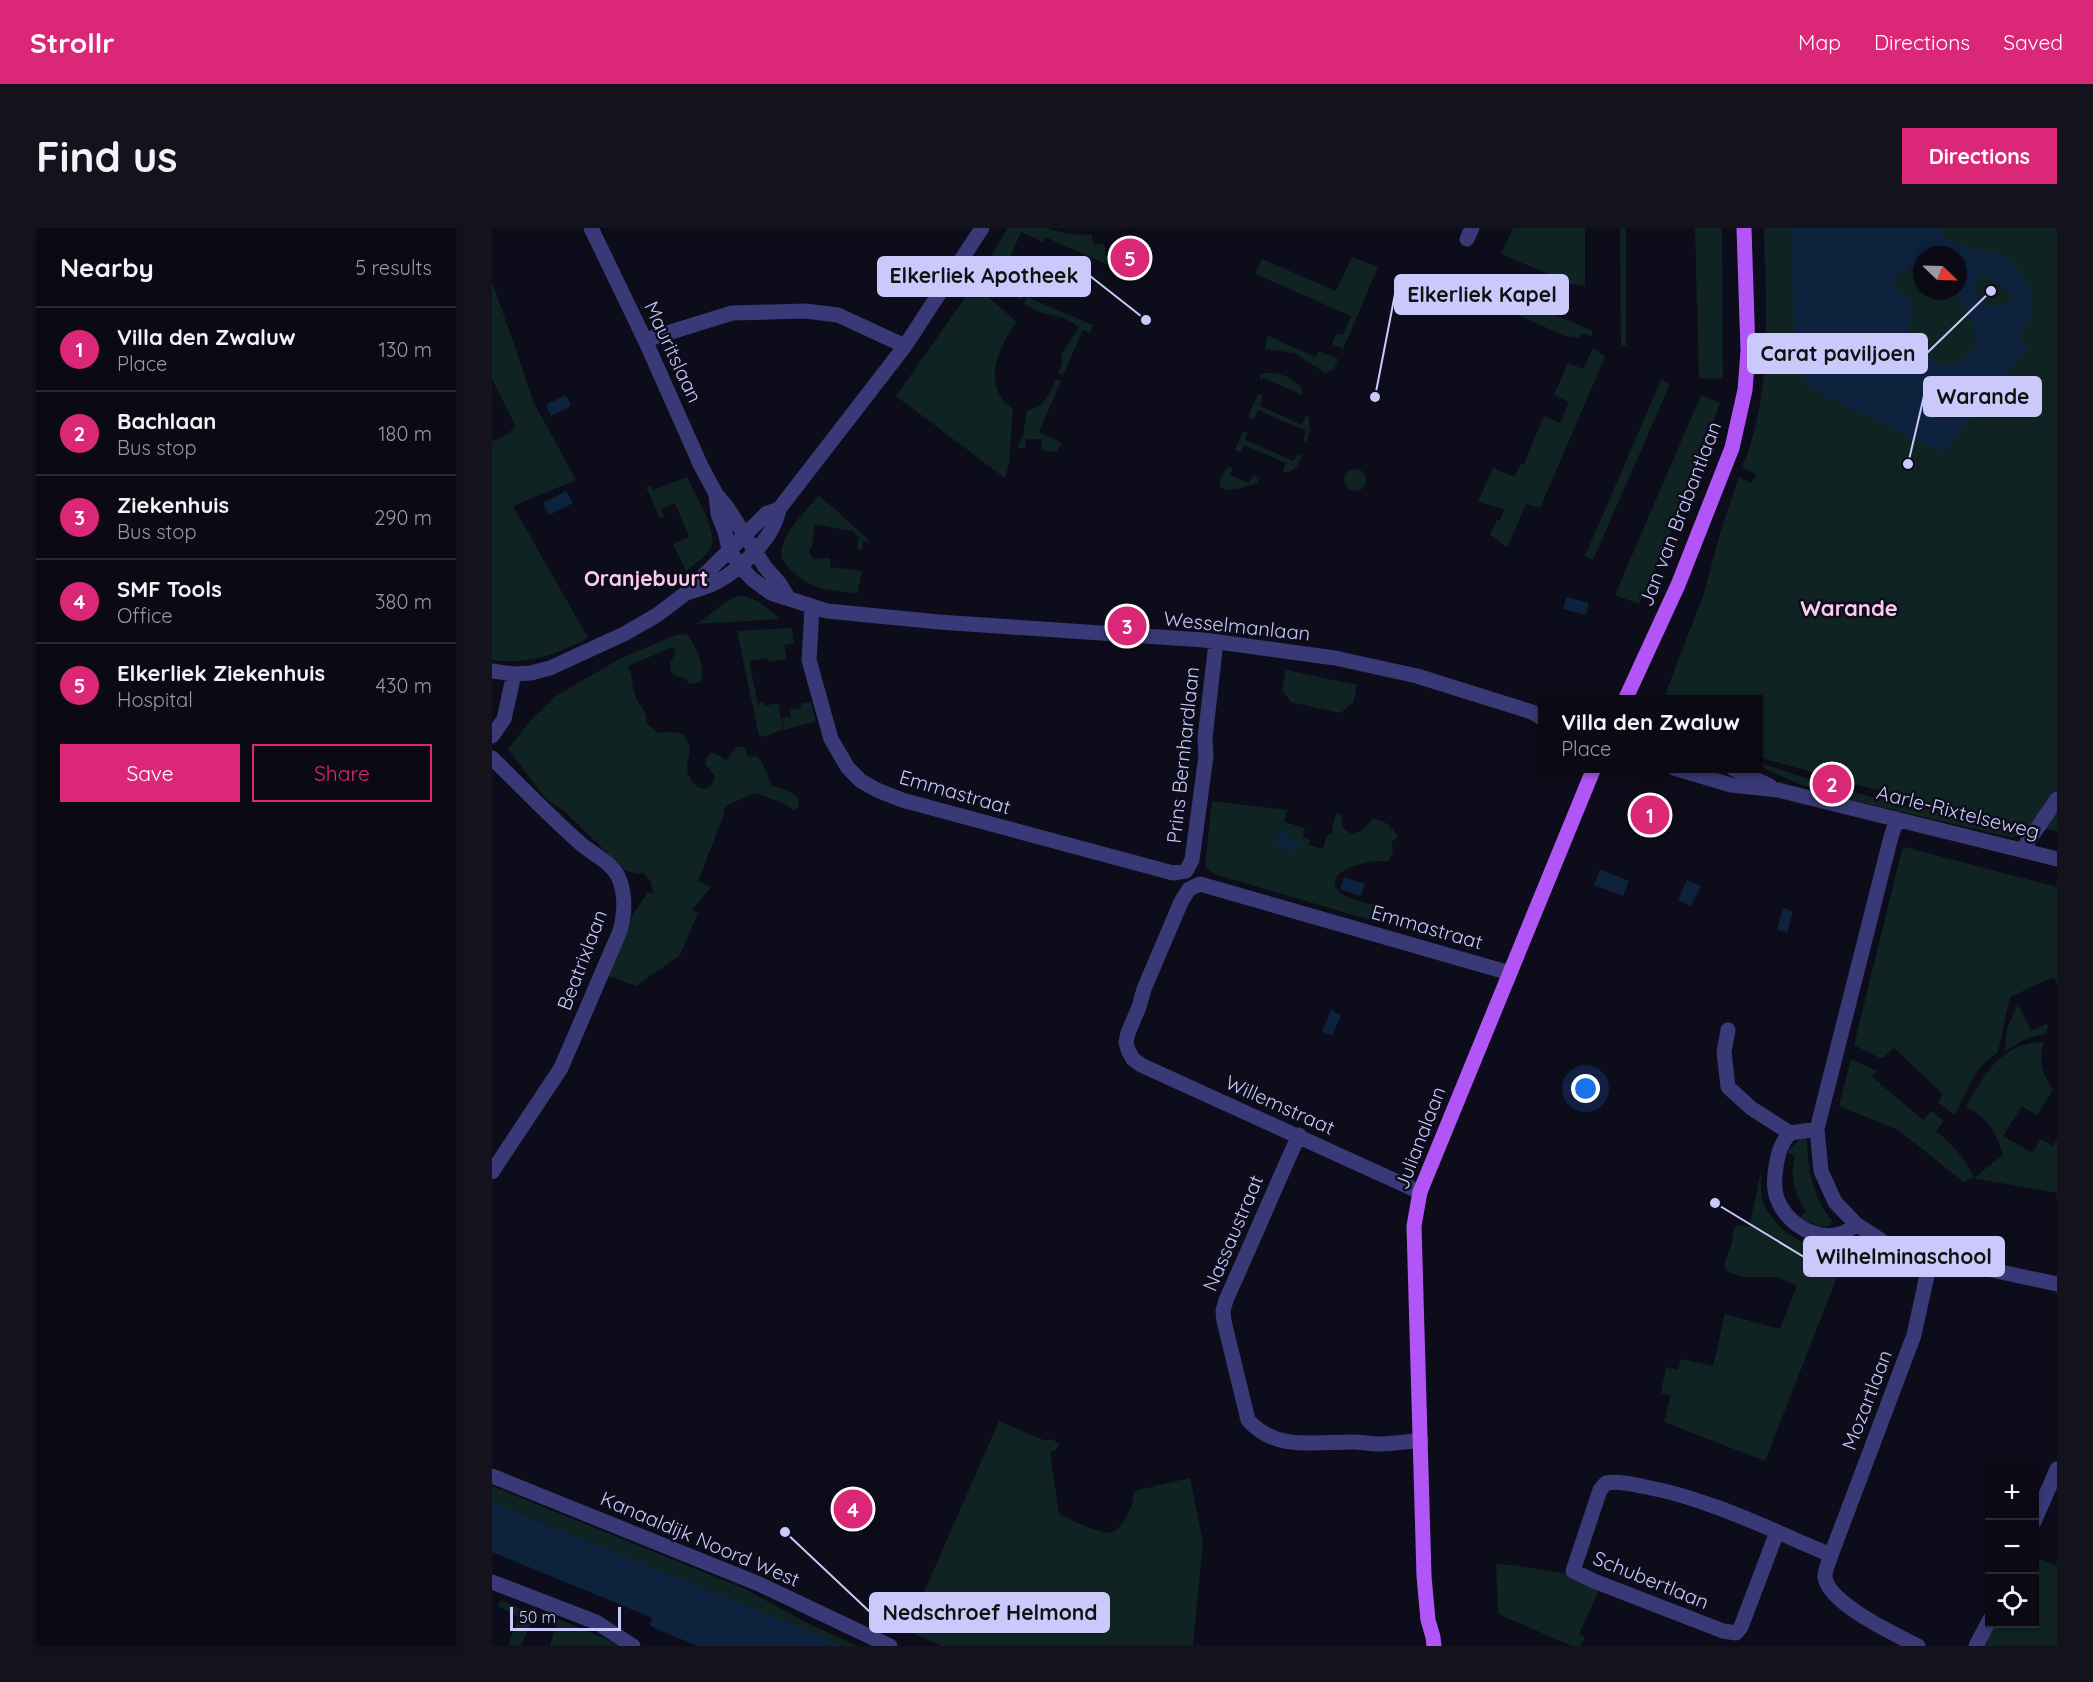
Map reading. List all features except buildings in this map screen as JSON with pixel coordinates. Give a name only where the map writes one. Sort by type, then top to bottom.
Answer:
[{"type":"main road","name":"Jan van Brabantlaan","points":[[1627,695],[1678,585],[1732,448],[1745,390],[1749,351],[1744,228]]},
{"type":"main road","name":"Julianalaan","points":[[1434,1646],[1428,1620],[1424,1576],[1414,1226],[1420,1192],[1592,773]]},
{"type":"main road","name":"Julianalaan","points":[[1424,1646],[1428,1620]]},
{"type":"street","name":"Mauritslaan","points":[[591,228],[645,340],[701,466],[716,494],[755,552]]},
{"type":"street","points":[[686,593],[717,582],[755,552],[777,519],[779,509],[905,346],[982,228]]},
{"type":"street","points":[[645,340],[732,313],[805,311],[838,315],[905,346]]},
{"type":"street","name":"Mauritslaan","points":[[716,494],[718,514],[729,549],[739,565]]},
{"type":"street","points":[[492,671],[514,674],[531,673],[550,668],[624,634],[657,615],[686,593],[767,513],[779,509]]},
{"type":"street","points":[[755,552],[789,598]]},
{"type":"street","name":"Wesselmanlaan","points":[[739,565],[752,579],[771,593],[827,611],[939,622],[1216,642],[1335,658],[1416,676],[1538,714]]},
{"type":"street","name":"Emmastraat","points":[[812,607],[808,660],[831,739],[848,768],[861,781],[902,800],[1173,873],[1186,871]]},
{"type":"street","name":"Prins Bernhardlaan","points":[[1186,871],[1192,860],[1206,756],[1205,738],[1216,642]]},
{"type":"street","points":[[492,736],[504,719],[514,674]]},
{"type":"street","name":"Beatrixlaan","points":[[492,758],[580,843],[610,865],[618,876],[624,897],[624,914],[620,931],[561,1068],[492,1172]]},
{"type":"street","name":"Aarle-Rixtelseweg","points":[[1690,773],[1731,786],[1778,790],[2057,859]]},
{"type":"street","name":"Aarle-Rixtelseweg","points":[[1742,773],[1778,790]]},
{"type":"street","points":[[2022,850],[2057,799]]},
{"type":"street","points":[[1897,819],[1817,1129],[1821,1171],[1835,1202],[1856,1224],[1885,1243],[1931,1257],[2057,1284]]},
{"type":"street","name":"Emmastraat","points":[[1128,1050],[1126,1042],[1128,1034],[1144,989],[1180,902],[1193,885],[1208,886],[1510,973]]},
{"type":"street","points":[[1728,1030],[1724,1052],[1728,1087],[1751,1108],[1790,1133],[1817,1129]]},
{"type":"street","name":"Willemstraat","points":[[1128,1050],[1133,1059],[1141,1065],[1420,1192]]},
{"type":"street","points":[[1790,1133],[1781,1146],[1775,1179],[1776,1196],[1782,1209],[1800,1227],[1821,1235],[1844,1234],[1856,1224]]},
{"type":"street","name":"Nassaustraat","points":[[1299,1135],[1223,1311],[1248,1420],[1255,1429],[1263,1434],[1293,1443],[1376,1444],[1421,1440]]},
{"type":"street","name":"Mozartlaan","points":[[1909,1644],[1845,1605],[1831,1592],[1825,1576],[1914,1335],[1931,1257]]},
{"type":"street","points":[[2035,1520],[2057,1469]]},
{"type":"street","name":"Kanaaldijk Noord West","points":[[492,1476],[759,1584],[890,1646]]},
{"type":"street","name":"Schubertlaan","points":[[1777,1532],[1741,1627],[1736,1633],[1712,1627],[1573,1571],[1600,1490],[1606,1483],[1617,1481],[1683,1494],[1777,1532],[1831,1555]]},
{"type":"street","points":[[492,1582],[596,1622],[633,1646]]},
{"type":"street","points":[[1976,1646],[1985,1627]]},
{"type":"green space","points":[[1008,228],[1047,228],[1068,234],[1092,235],[1093,245],[1104,244],[1106,256],[1116,256],[1118,269],[1045,237],[1043,242],[1021,232],[1002,276],[1023,286],[1024,292],[1020,300],[981,273]]},
{"type":"green space","points":[[1513,228],[1585,228],[1585,286],[1571,284],[1501,254]]},
{"type":"green space","points":[[1620,228],[1626,228],[1626,346],[1621,345]]},
{"type":"green space","points":[[1695,228],[1722,228],[1723,379],[1699,378]]},
{"type":"green space","name":"Warande","points":[[1764,228],[2057,228],[2057,831],[2026,826],[2027,829],[2013,838],[1834,796],[1796,783],[1763,767],[1763,764],[1875,798],[1944,814],[1974,817],[1763,758],[1763,695],[1665,695],[1703,596],[1723,523],[1739,477],[1752,483],[1756,474],[1742,468],[1759,410],[1765,350]]},
{"type":"green space","points":[[1352,257],[1378,267],[1343,349],[1332,344],[1336,333],[1343,335],[1351,316],[1255,274],[1262,259],[1336,291]]},
{"type":"green space","points":[[492,281],[534,403],[576,480],[513,506],[588,638],[553,654],[530,660],[492,660],[492,441],[501,438],[516,427],[492,379]]},
{"type":"green space","points":[[974,285],[1017,322],[1003,343],[995,379],[997,390],[1003,400],[1013,409],[1009,463],[1005,478],[896,396]]},
{"type":"green space","points":[[1470,286],[1501,300],[1504,293],[1593,331],[1591,336],[1582,333],[1579,339],[1572,336],[1570,338],[1493,304],[1494,302],[1488,298],[1467,293]]},
{"type":"green space","points":[[1027,297],[1093,325],[1090,333],[1083,330],[1063,375],[1058,373],[1062,363],[1061,355],[1079,327],[1064,318],[1038,312],[1024,303]]},
{"type":"green space","points":[[1267,335],[1315,357],[1319,351],[1338,359],[1334,369],[1325,373],[1295,353],[1265,349]]},
{"type":"green space","points":[[1593,348],[1605,357],[1540,508],[1526,504],[1507,548],[1490,534],[1497,520],[1500,520],[1504,509],[1478,502],[1493,468],[1515,477],[1521,463],[1524,464],[1544,416],[1560,423],[1569,402],[1554,395],[1568,363],[1583,369]]},
{"type":"green space","points":[[1266,373],[1290,379],[1302,389],[1302,395],[1264,378],[1260,380],[1260,375]]},
{"type":"green space","points":[[1056,379],[1061,381],[1039,432],[1060,442],[1061,445],[1057,452],[1041,450],[1042,439],[1026,439],[1025,449],[1017,447],[1023,436],[1027,410],[1038,407],[1042,403]]},
{"type":"green space","points":[[1661,380],[1670,384],[1593,560],[1585,556]]},
{"type":"green space","points":[[1258,394],[1263,396],[1260,406],[1302,425],[1306,416],[1309,417],[1310,430],[1306,442],[1303,441],[1306,431],[1258,410],[1253,420],[1248,417]]},
{"type":"green space","points":[[1701,395],[1720,403],[1680,512],[1639,604],[1615,595]]},
{"type":"green space","points":[[1243,431],[1248,433],[1245,440],[1294,461],[1298,454],[1302,456],[1299,463],[1293,470],[1283,472],[1286,463],[1244,445],[1240,452],[1235,450]]},
{"type":"green space","points":[[1228,466],[1233,469],[1230,475],[1249,483],[1253,475],[1260,478],[1258,483],[1234,490],[1220,487],[1220,480]]},
{"type":"green space","points":[[1355,469],[1363,472],[1366,480],[1363,488],[1355,491],[1347,488],[1344,480],[1347,472]]},
{"type":"green space","points":[[687,477],[709,523],[713,541],[706,555],[686,571],[673,544],[689,537],[675,503],[661,509],[664,517],[660,518],[646,487],[651,485],[653,490]]},
{"type":"green space","points":[[819,495],[871,542],[863,541],[862,550],[857,549],[859,537],[855,535],[855,532],[815,524],[809,553],[813,559],[830,558],[830,567],[862,571],[858,593],[830,590],[813,585],[797,576],[783,560],[781,551],[784,541]]},
{"type":"green space","points":[[739,596],[756,601],[780,619],[695,624],[727,601]]},
{"type":"green space","points":[[792,628],[794,643],[784,645],[787,659],[769,662],[768,658],[749,661],[758,704],[763,702],[764,706],[778,703],[783,730],[762,737],[759,736],[737,631]]},
{"type":"green space","points":[[687,634],[699,656],[702,669],[701,682],[689,684],[685,678],[671,672],[670,664],[676,651],[673,647],[628,666],[635,696],[645,713],[647,723],[658,733],[676,732],[685,737],[690,746],[688,773],[690,779],[698,787],[710,786],[715,776],[705,764],[707,756],[712,752],[726,760],[736,747],[745,747],[747,757],[757,756],[763,764],[772,786],[793,794],[799,801],[799,806],[795,811],[783,803],[755,793],[725,806],[698,881],[711,887],[692,910],[698,913],[680,955],[636,986],[609,976],[632,916],[648,892],[653,894],[651,882],[643,873],[637,874],[625,870],[563,810],[546,799],[508,749],[530,721],[556,696],[621,658],[676,635]]},
{"type":"green space","points":[[1286,670],[1357,685],[1353,703],[1340,713],[1291,702],[1282,690]]},
{"type":"green space","points":[[811,702],[816,721],[784,730],[782,718],[791,717],[790,710],[801,708],[801,704]]},
{"type":"green space","points":[[1212,801],[1287,810],[1284,822],[1305,828],[1303,838],[1310,840],[1309,845],[1323,849],[1327,835],[1331,835],[1336,812],[1342,816],[1342,825],[1352,834],[1362,830],[1373,819],[1388,825],[1398,838],[1391,842],[1393,850],[1389,861],[1356,865],[1344,870],[1337,877],[1335,884],[1340,892],[1353,899],[1375,905],[1371,920],[1214,874],[1205,866]]},
{"type":"green space","points":[[1904,847],[2057,887],[2057,983],[2053,977],[2010,997],[1998,1052],[1975,1074],[1953,1114],[1938,1102],[1943,1094],[1894,1048],[1880,1058],[1854,1045]]},
{"type":"green space","points":[[2018,1004],[2031,1031],[2046,1024],[2048,1025],[2046,1034],[2027,1038],[2004,1052],[2008,1026]]},
{"type":"green space","points":[[2044,1042],[2041,1055],[2042,1067],[2053,1090],[2037,1115],[2022,1106],[2003,1136],[2032,1153],[2041,1139],[2052,1146],[2057,1140],[2057,1193],[1973,1178],[1964,1182],[1898,1130],[1839,1106],[1851,1059],[1877,1071],[1872,1077],[1923,1120],[1931,1111],[1944,1121],[1936,1131],[1958,1152],[1974,1178],[2003,1155],[1991,1126],[1981,1116],[1966,1107],[1996,1062],[2006,1054],[2029,1043]]},
{"type":"green space","points":[[1803,1136],[1807,1139],[1812,1182],[1820,1203],[1832,1220],[1830,1225],[1818,1226],[1800,1218],[1806,1211],[1794,1186],[1795,1157],[1787,1152]]},
{"type":"green space","points":[[1761,1172],[1761,1196],[1766,1208],[1778,1225],[1796,1239],[1825,1247],[1839,1245],[1852,1239],[1765,1461],[1664,1422],[1671,1395],[1661,1393],[1666,1367],[1678,1370],[1681,1359],[1713,1366],[1725,1314],[1780,1329],[1797,1286],[1776,1277],[1742,1277],[1726,1271],[1724,1265],[1732,1243],[1734,1228],[1739,1225],[1749,1227]]},
{"type":"green space","points":[[999,1421],[1046,1441],[1052,1439],[1059,1444],[1057,1449],[1050,1453],[1059,1514],[1097,1530],[1110,1533],[1120,1526],[1130,1509],[1134,1491],[1190,1478],[1203,1542],[1193,1646],[942,1646],[907,1631]]},
{"type":"green space","points":[[492,1486],[745,1589],[805,1622],[858,1646],[842,1646],[492,1502]]},
{"type":"green space","points":[[2039,1559],[2057,1566],[2057,1646],[1979,1646],[1988,1628],[2039,1628]]},
{"type":"green space","points":[[1496,1564],[1563,1573],[1599,1590],[1579,1634],[1585,1637],[1581,1646],[1572,1646],[1498,1614]]},
{"type":"green space","points":[[501,1600],[534,1615],[521,1646],[508,1645],[519,1617],[498,1606]]},
{"type":"green space","points":[[558,1619],[606,1639],[619,1646],[550,1646]]},
{"type":"water","points":[[1790,228],[1941,228],[1946,238],[1965,246],[1913,246],[1913,269],[1900,274],[1894,286],[1910,303],[1911,316],[1908,335],[1912,346],[1917,351],[1947,366],[1952,366],[1962,360],[1970,352],[1974,343],[1975,335],[1970,317],[1960,300],[1967,300],[1967,246],[2004,257],[2018,268],[2027,282],[2032,309],[2029,321],[2019,339],[2028,348],[1943,452],[1816,391],[1806,382],[1795,353]],"holes":[[[1983,271],[2014,297],[2006,305],[1992,308],[1979,300],[1976,292],[1978,278]]]},
{"type":"water","points":[[566,395],[571,406],[551,416],[546,405]]},
{"type":"water","points":[[566,491],[573,503],[549,515],[543,503]]},
{"type":"water","points":[[1566,597],[1589,603],[1586,615],[1563,609]]},
{"type":"water","points":[[1280,832],[1290,834],[1289,838],[1300,842],[1297,852],[1275,846]]},
{"type":"water","points":[[1600,869],[1629,881],[1623,896],[1594,885]]},
{"type":"water","points":[[1344,877],[1365,884],[1361,896],[1340,889]]},
{"type":"water","points":[[1687,880],[1701,886],[1691,906],[1678,900]]},
{"type":"water","points":[[1783,908],[1793,911],[1787,933],[1777,930]]},
{"type":"water","points":[[1331,1010],[1341,1015],[1332,1036],[1322,1031]]},
{"type":"water","points":[[492,1502],[842,1646],[697,1646],[650,1626],[652,1619],[650,1617],[492,1552]]},
{"type":"place","name":"Elkerliek Ziekenhuis","points":[[1130,258]]},
{"type":"place","name":"Carat paviljoen","points":[[1991,291]]},
{"type":"place","name":"Elkerliek Apotheek","points":[[1146,320]]},
{"type":"place","name":"Elkerliek Kapel","points":[[1375,397]]},
{"type":"place","name":"Warande","points":[[1908,464]]},
{"type":"place","name":"Ziekenhuis","points":[[1127,626]]},
{"type":"place","name":"Bachlaan","points":[[1832,784]]},
{"type":"place","name":"Villa den Zwaluw","points":[[1650,815]]},
{"type":"place","name":"Wilhelminaschool","points":[[1715,1203]]},
{"type":"place","name":"SMF Tools","points":[[853,1509]]},
{"type":"place","name":"Nedschroef Helmond","points":[[785,1532]]},
{"type":"district","name":"Oranjebuurt","points":[[646,579]]},
{"type":"district","name":"Warande","points":[[1849,608]]}]
